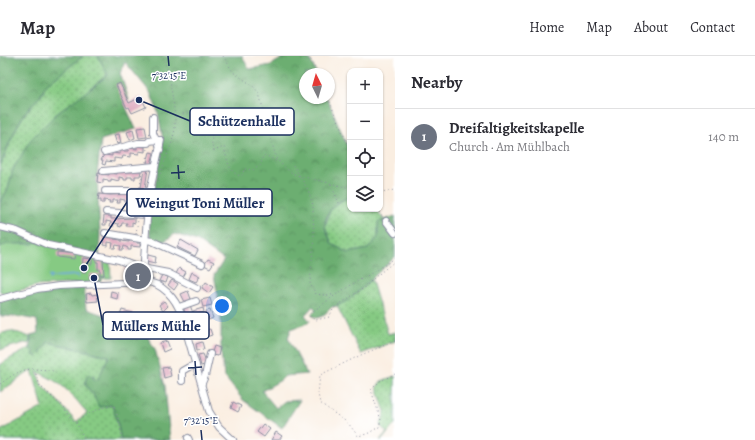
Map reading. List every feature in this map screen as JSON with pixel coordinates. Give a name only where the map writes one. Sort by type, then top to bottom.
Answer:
[{"type":"street","points":[[149,282],[145,267],[147,215],[150,191],[161,140],[157,140],[153,133],[153,117]]},
{"type":"street","points":[[104,152],[138,143],[148,143],[149,141],[157,140]]},
{"type":"street","points":[[103,170],[155,166]]},
{"type":"street","points":[[105,191],[150,191]]},
{"type":"street","points":[[106,212],[147,215]]},
{"type":"street","points":[[386,221],[395,233]]},
{"type":"street","points":[[0,227],[17,231],[48,245],[119,260],[139,268],[145,267],[168,273],[197,288]]},
{"type":"street","points":[[105,233],[155,242],[202,264]]},
{"type":"street","points":[[1,297],[31,290],[59,286],[149,282],[156,284],[171,296],[179,307],[209,411],[224,437],[233,440]]},
{"type":"street","points":[[179,307],[196,301]]},
{"type":"street","points":[[202,383],[210,354]]},
{"type":"street","points":[[182,381],[182,370],[196,365]]},
{"type":"path","points":[[222,56],[234,72],[252,85],[259,93],[276,158],[293,174],[347,187]]},
{"type":"path","points":[[309,56],[314,68]]},
{"type":"path","points":[[331,104],[347,143]]},
{"type":"path","points":[[175,116],[206,108],[211,117],[212,146],[214,151],[224,147],[231,169],[236,175],[240,176],[243,174],[244,168],[253,170],[262,165],[262,158],[265,155],[280,162]]},
{"type":"path","points":[[196,111],[198,121],[211,117]]},
{"type":"path","points":[[140,190],[148,143]]},
{"type":"path","points":[[293,165],[308,190],[313,205],[314,237],[310,284],[316,294],[334,295]]},
{"type":"path","points":[[331,184],[339,203]]},
{"type":"path","points":[[383,192],[395,190]]},
{"type":"path","points":[[379,212],[386,221]]},
{"type":"path","points":[[136,238],[139,215]]},
{"type":"path","points":[[395,258],[334,295],[321,306],[313,310],[310,317],[316,320],[329,316],[334,308],[366,287],[375,277],[395,261]]},
{"type":"path","points":[[395,341],[361,355],[320,375],[318,394],[320,403],[348,423],[358,436],[367,434],[379,426],[381,420],[371,390],[380,381],[395,374]]},
{"type":"path","points":[[0,384],[18,372],[26,369],[51,370],[56,374]]},
{"type":"path","points":[[34,369],[40,386],[64,408],[76,423],[85,440]]},
{"type":"path","points":[[76,423],[90,412],[114,405],[120,425],[122,440]]},
{"type":"green space","points":[[0,56],[83,56],[45,86],[42,94],[21,119],[0,167]]},
{"type":"green space","points":[[83,56],[98,56],[108,75],[91,87],[13,169],[8,189],[0,203],[0,167],[15,130],[26,112],[43,93],[45,86]]},
{"type":"green space","points":[[98,56],[242,56],[249,69],[271,65],[286,56],[308,56],[314,68],[299,68],[299,104],[330,104],[347,145],[347,199],[333,207],[328,215],[325,225],[332,244],[348,253],[368,249],[378,237],[378,222],[395,216],[395,257],[349,300],[332,307],[323,316],[317,318],[311,314],[316,310],[313,306],[305,315],[310,321],[291,329],[288,338],[307,374],[285,376],[262,391],[276,408],[285,401],[300,400],[282,428],[243,400],[224,376],[221,353],[221,313],[214,275],[224,260],[197,241],[175,234],[162,243],[150,236],[149,219],[163,140],[158,112],[150,92],[125,62],[120,73],[129,100],[124,103],[136,129],[101,140],[97,175],[100,233],[99,257],[50,246],[24,244],[0,247],[0,203],[8,189],[13,169],[31,139],[55,115],[108,75]]},
{"type":"green space","points":[[347,198],[347,212],[378,212],[384,220],[378,222],[378,237],[368,249],[348,253],[332,244],[325,226],[331,208]]},
{"type":"green space","points":[[36,242],[110,260],[111,278],[102,278],[100,282],[36,286],[5,294],[0,291],[0,247],[8,244],[33,244]]},
{"type":"green space","points":[[371,278],[388,334],[395,332],[395,341],[361,354],[337,306],[355,294]]},
{"type":"green space","points":[[84,287],[86,309],[142,328],[155,349],[165,386],[170,440],[121,440],[112,405],[99,407],[93,394],[85,385],[86,378],[89,374],[97,381],[109,356],[48,342],[37,357],[33,355],[34,351],[30,348],[31,335],[38,333],[37,320],[21,317],[0,316],[0,301],[44,290]]},
{"type":"green space","points":[[9,331],[30,337],[29,344],[25,343],[0,350],[0,334]]},
{"type":"green space","points":[[48,342],[109,356],[97,382],[93,376],[85,385],[93,394],[99,407],[112,405],[121,440],[0,440],[0,431],[43,407],[32,370],[0,392],[0,365],[30,348],[34,351],[42,349]],"holes":[[[37,372],[60,384],[76,399],[87,413],[76,422],[58,401],[42,386]]]},
{"type":"green space","points":[[395,376],[395,424],[382,440],[380,440],[387,432],[380,426],[385,412],[377,387],[381,381]]},
{"type":"building","points":[[120,83],[129,103],[141,97],[146,107],[132,113],[129,107],[127,108],[116,85]]},
{"type":"building","points":[[145,127],[147,137],[139,138],[137,128]]},
{"type":"building","points":[[133,130],[135,138],[130,140],[127,132]]},
{"type":"building","points":[[119,134],[121,143],[117,144],[114,135]]},
{"type":"building","points":[[137,146],[145,147],[145,152],[139,151],[139,154],[131,153],[131,157],[123,156],[122,159],[114,158],[114,162],[106,161],[105,165],[102,164],[103,160],[101,160],[104,155],[112,156],[112,153],[120,154],[120,151],[128,151],[129,148],[137,149]]},
{"type":"building","points":[[150,152],[154,153],[151,164],[147,163]]},
{"type":"building","points":[[144,169],[148,169],[145,188],[141,188]]},
{"type":"building","points":[[141,171],[140,176],[135,176],[135,179],[132,179],[132,177],[127,177],[127,180],[124,180],[124,178],[119,177],[119,181],[111,179],[111,182],[108,182],[108,180],[103,179],[103,183],[97,182],[98,173],[109,175],[109,173],[117,174],[117,172]]},
{"type":"building","points":[[142,193],[142,199],[136,198],[136,202],[133,202],[134,199],[128,199],[128,202],[125,202],[125,200],[120,199],[120,203],[117,203],[118,200],[112,200],[112,203],[109,203],[110,201],[104,200],[104,203],[101,203],[101,200],[98,200],[99,194],[110,195]]},
{"type":"building","points":[[104,216],[111,216],[111,219],[135,218],[135,223],[132,222],[132,226],[126,226],[127,223],[122,223],[121,227],[118,226],[119,224],[114,223],[113,227],[110,226],[111,222],[106,221],[106,225],[103,225]]},
{"type":"building","points":[[104,237],[129,242],[137,241],[137,243],[140,243],[140,247],[131,246],[131,250],[128,250],[128,248],[124,246],[123,250],[120,250],[121,246],[116,245],[115,248],[112,248],[113,243],[108,242],[108,246],[103,245]]},
{"type":"building","points":[[181,240],[198,250],[195,256],[177,247]]},
{"type":"building","points":[[57,252],[75,254],[74,259],[57,257]]},
{"type":"building","points":[[148,255],[156,257],[155,263],[146,261]]},
{"type":"building","points":[[83,258],[92,259],[92,264],[86,264],[85,273],[82,273]]},
{"type":"building","points":[[96,258],[103,259],[104,275],[100,275]]},
{"type":"building","points":[[208,259],[214,262],[210,268],[204,265]]},
{"type":"building","points":[[124,268],[134,268],[132,276],[126,276]]},
{"type":"building","points":[[179,268],[186,272],[183,277],[176,274]]},
{"type":"building","points":[[192,272],[200,276],[196,282],[189,279]]},
{"type":"building","points":[[90,274],[99,274],[99,279],[92,281],[89,279]]},
{"type":"building","points":[[162,275],[168,277],[166,283],[159,281]]},
{"type":"building","points":[[172,280],[178,284],[174,290],[168,285]]},
{"type":"building","points":[[206,282],[213,287],[209,293],[202,288]]},
{"type":"building","points":[[111,291],[118,293],[117,299],[110,297]]},
{"type":"building","points":[[188,291],[191,299],[185,302],[181,294]]},
{"type":"building","points":[[91,293],[92,295],[97,294],[98,301],[87,302],[86,294]]},
{"type":"building","points":[[210,298],[212,305],[203,307],[201,300]]},
{"type":"building","points":[[164,301],[168,306],[163,311],[159,305]]},
{"type":"building","points":[[190,305],[194,316],[187,318],[183,307]]},
{"type":"building","points":[[203,308],[204,312],[194,315],[193,311]]},
{"type":"building","points":[[122,310],[133,313],[131,318],[125,316],[124,320],[119,318]]},
{"type":"building","points":[[210,310],[213,318],[209,320],[206,311]]},
{"type":"building","points":[[210,329],[212,335],[203,338],[201,331]]},
{"type":"building","points":[[167,341],[170,349],[163,352],[160,343]]},
{"type":"building","points":[[202,342],[204,349],[197,350],[196,344]]},
{"type":"building","points":[[214,346],[220,348],[218,356],[211,355]]},
{"type":"building","points":[[203,354],[207,364],[201,366],[198,355]]},
{"type":"building","points":[[169,367],[171,376],[164,378],[162,368]]},
{"type":"building","points":[[233,402],[241,406],[238,412],[231,408]]},
{"type":"building","points":[[263,424],[270,429],[264,437],[257,432]]},
{"type":"building","points":[[276,432],[282,436],[279,440],[271,440]]},
{"type":"waterway","points":[[50,279],[50,275],[51,277],[78,275],[78,278]]},
{"type":"place","name":"Schützenhalle","points":[[139,100]]},
{"type":"place","name":"Weingut Toni Müller","points":[[84,268]]},
{"type":"place","name":"Dreifaltigkeitskapelle","points":[[138,276]]},
{"type":"place","name":"Müllers Mühle","points":[[94,278]]}]
